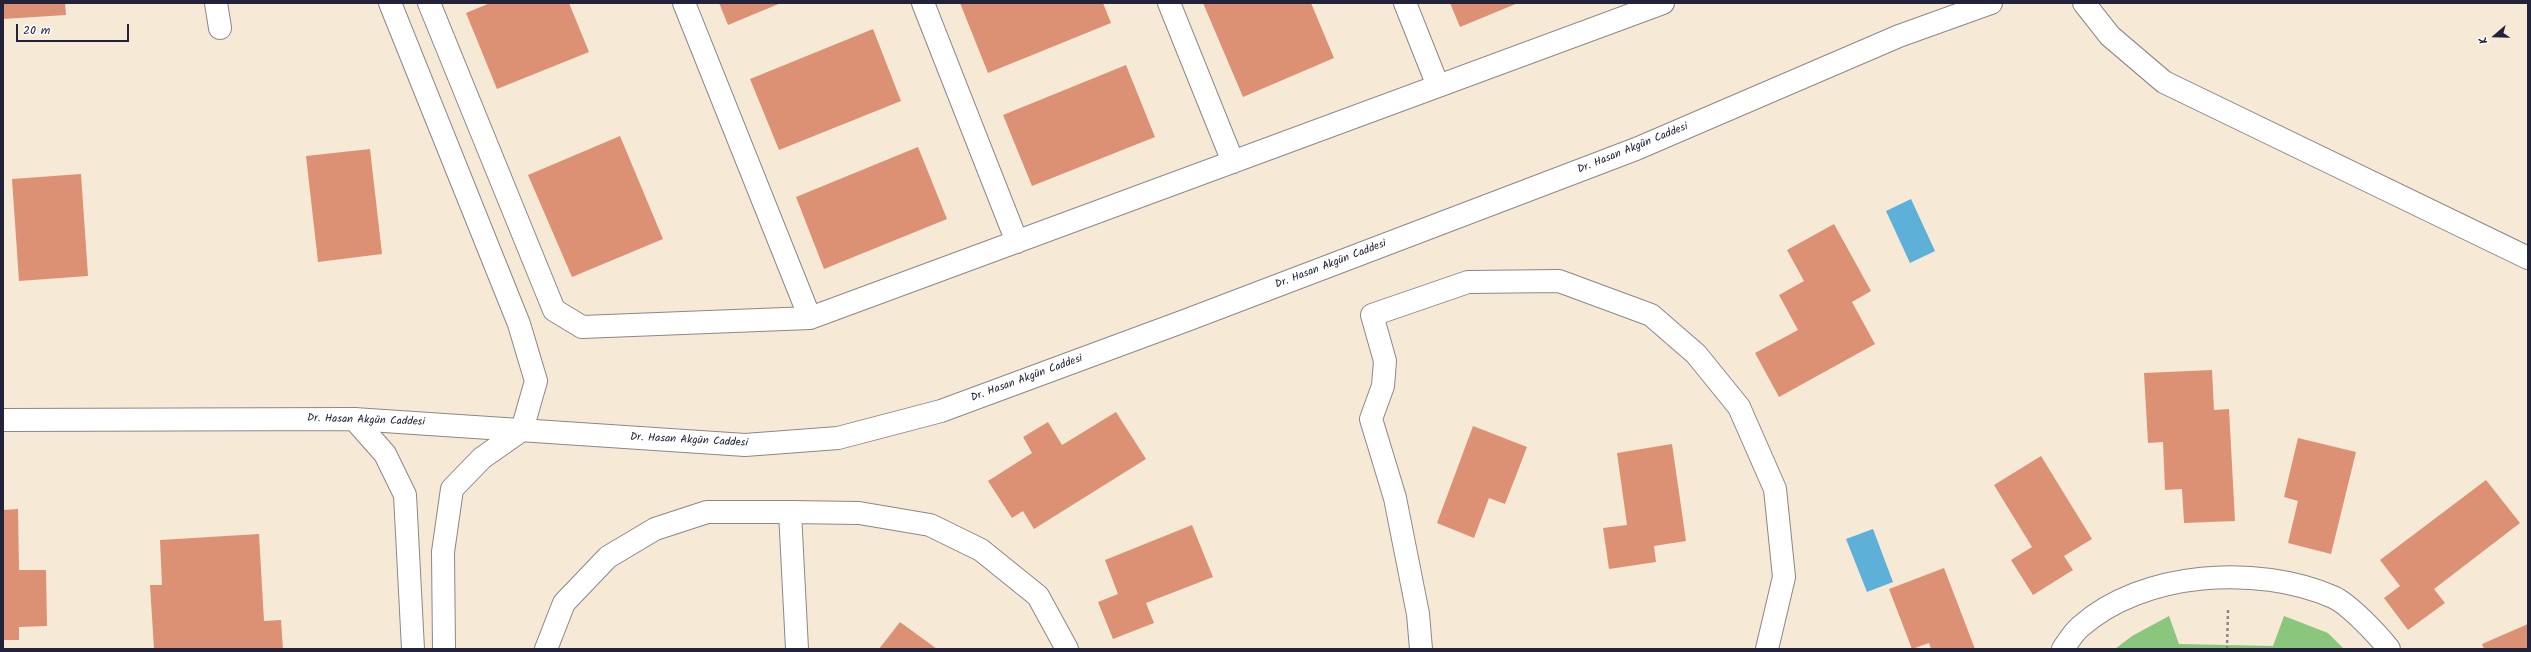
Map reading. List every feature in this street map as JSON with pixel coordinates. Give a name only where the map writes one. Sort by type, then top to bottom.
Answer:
[{"type":"street","points":[[216,3],[220,28]]},
{"type":"street","points":[[390,3],[519,324],[536,381],[522,430],[482,458],[452,489],[443,552],[444,649]]},
{"type":"street","points":[[429,3],[554,310],[582,327],[810,318],[1438,86],[1654,4]]},
{"type":"street","points":[[684,3],[810,318]]},
{"type":"street","points":[[923,3],[1017,242]]},
{"type":"street","points":[[1169,3],[1233,162]]},
{"type":"street","points":[[1405,3],[1438,86]]},
{"type":"street","name":"Dr. Hasan Akgün Caddesi","points":[[3,420],[354,418],[745,445],[838,438],[941,411],[1636,149],[1899,36],[1991,3]]},
{"type":"street","points":[[2084,3],[2110,36],[2164,82],[2528,258]]},
{"type":"street","points":[[1421,649],[1418,614],[1395,498],[1371,419],[1383,386],[1385,361],[1372,315],[1468,282],[1559,281],[1651,315],[1696,354],[1739,408],[1775,489],[1784,577],[1767,649]]},
{"type":"street","points":[[354,418],[385,454],[405,495],[413,649]]},
{"type":"street","points":[[546,649],[564,603],[608,557],[655,529],[707,512],[859,513],[930,526],[981,550],[1038,596],[1067,649]]},
{"type":"street","points":[[790,512],[797,649]]},
{"type":"street","points":[[2063,649],[2079,628],[2106,608],[2143,590],[2183,580],[2229,577],[2286,583],[2334,598],[2376,633],[2389,649]]},
{"type":"path","points":[[2227,649],[2229,577]]},
{"type":"green space","points":[[2169,616],[2179,644],[2273,646],[2284,616],[2328,633],[2344,649],[2115,649],[2132,636]]},
{"type":"water","points":[[1911,199],[1935,251],[1910,263],[1886,211]]},
{"type":"water","points":[[1873,529],[1893,582],[1867,592],[1846,539]]},
{"type":"building","points":[[3,3],[65,3],[66,15],[3,19]]},
{"type":"building","points":[[490,3],[569,3],[589,52],[497,89],[466,13]]},
{"type":"building","points":[[719,3],[781,3],[728,25]]},
{"type":"building","points":[[960,3],[1103,3],[1111,23],[988,73]]},
{"type":"building","points":[[1203,3],[1311,3],[1334,58],[1243,97]]},
{"type":"building","points":[[1450,3],[1518,3],[1460,27]]},
{"type":"building","points":[[873,29],[901,101],[779,150],[750,79]]},
{"type":"building","points":[[1126,65],[1155,137],[1032,186],[1003,115]]},
{"type":"building","points":[[620,136],[663,239],[572,277],[528,175]]},
{"type":"building","points":[[918,147],[947,219],[824,269],[796,197]]},
{"type":"building","points":[[370,149],[382,254],[318,262],[306,156]]},
{"type":"building","points":[[81,174],[88,276],[19,281],[12,179]]},
{"type":"building","points":[[1834,224],[1871,291],[1852,302],[1875,344],[1779,397],[1755,353],[1798,330],[1779,295],[1804,281],[1787,250]]},
{"type":"building","points":[[2212,370],[2214,410],[2229,409],[2235,521],[2184,523],[2182,489],[2165,490],[2163,442],[2148,443],[2144,373]]},
{"type":"building","points":[[1116,412],[1146,459],[1034,529],[1023,511],[1012,518],[988,481],[1032,453],[1023,437],[1048,422],[1062,445]]},
{"type":"building","points":[[1473,426],[1527,447],[1505,504],[1489,498],[1474,538],[1437,523]]},
{"type":"building","points":[[2298,438],[2356,452],[2331,554],[2288,543],[2298,501],[2284,497]]},
{"type":"building","points":[[1672,444],[1686,541],[1654,546],[1656,562],[1609,569],[1603,528],[1627,525],[1617,453]]},
{"type":"building","points":[[2041,456],[2092,539],[2064,556],[2073,570],[2033,595],[2011,560],[2032,547],[1994,485]]},
{"type":"building","points":[[2486,480],[2520,523],[2434,589],[2445,603],[2408,630],[2384,598],[2400,586],[2380,560]]},
{"type":"building","points":[[18,509],[19,570],[46,570],[47,626],[19,627],[19,640],[3,640],[3,510]]},
{"type":"building","points":[[1192,525],[1213,577],[1146,603],[1154,623],[1113,639],[1098,602],[1118,594],[1105,560]]},
{"type":"building","points":[[259,534],[264,621],[281,620],[283,649],[154,649],[150,585],[162,585],[160,540]]},
{"type":"building","points":[[1944,568],[1975,649],[1931,649],[1929,643],[1912,649],[1889,589]]},
{"type":"building","points":[[900,622],[937,649],[879,649]]},
{"type":"building","points":[[2528,624],[2528,649],[2484,649],[2482,644]]}]
